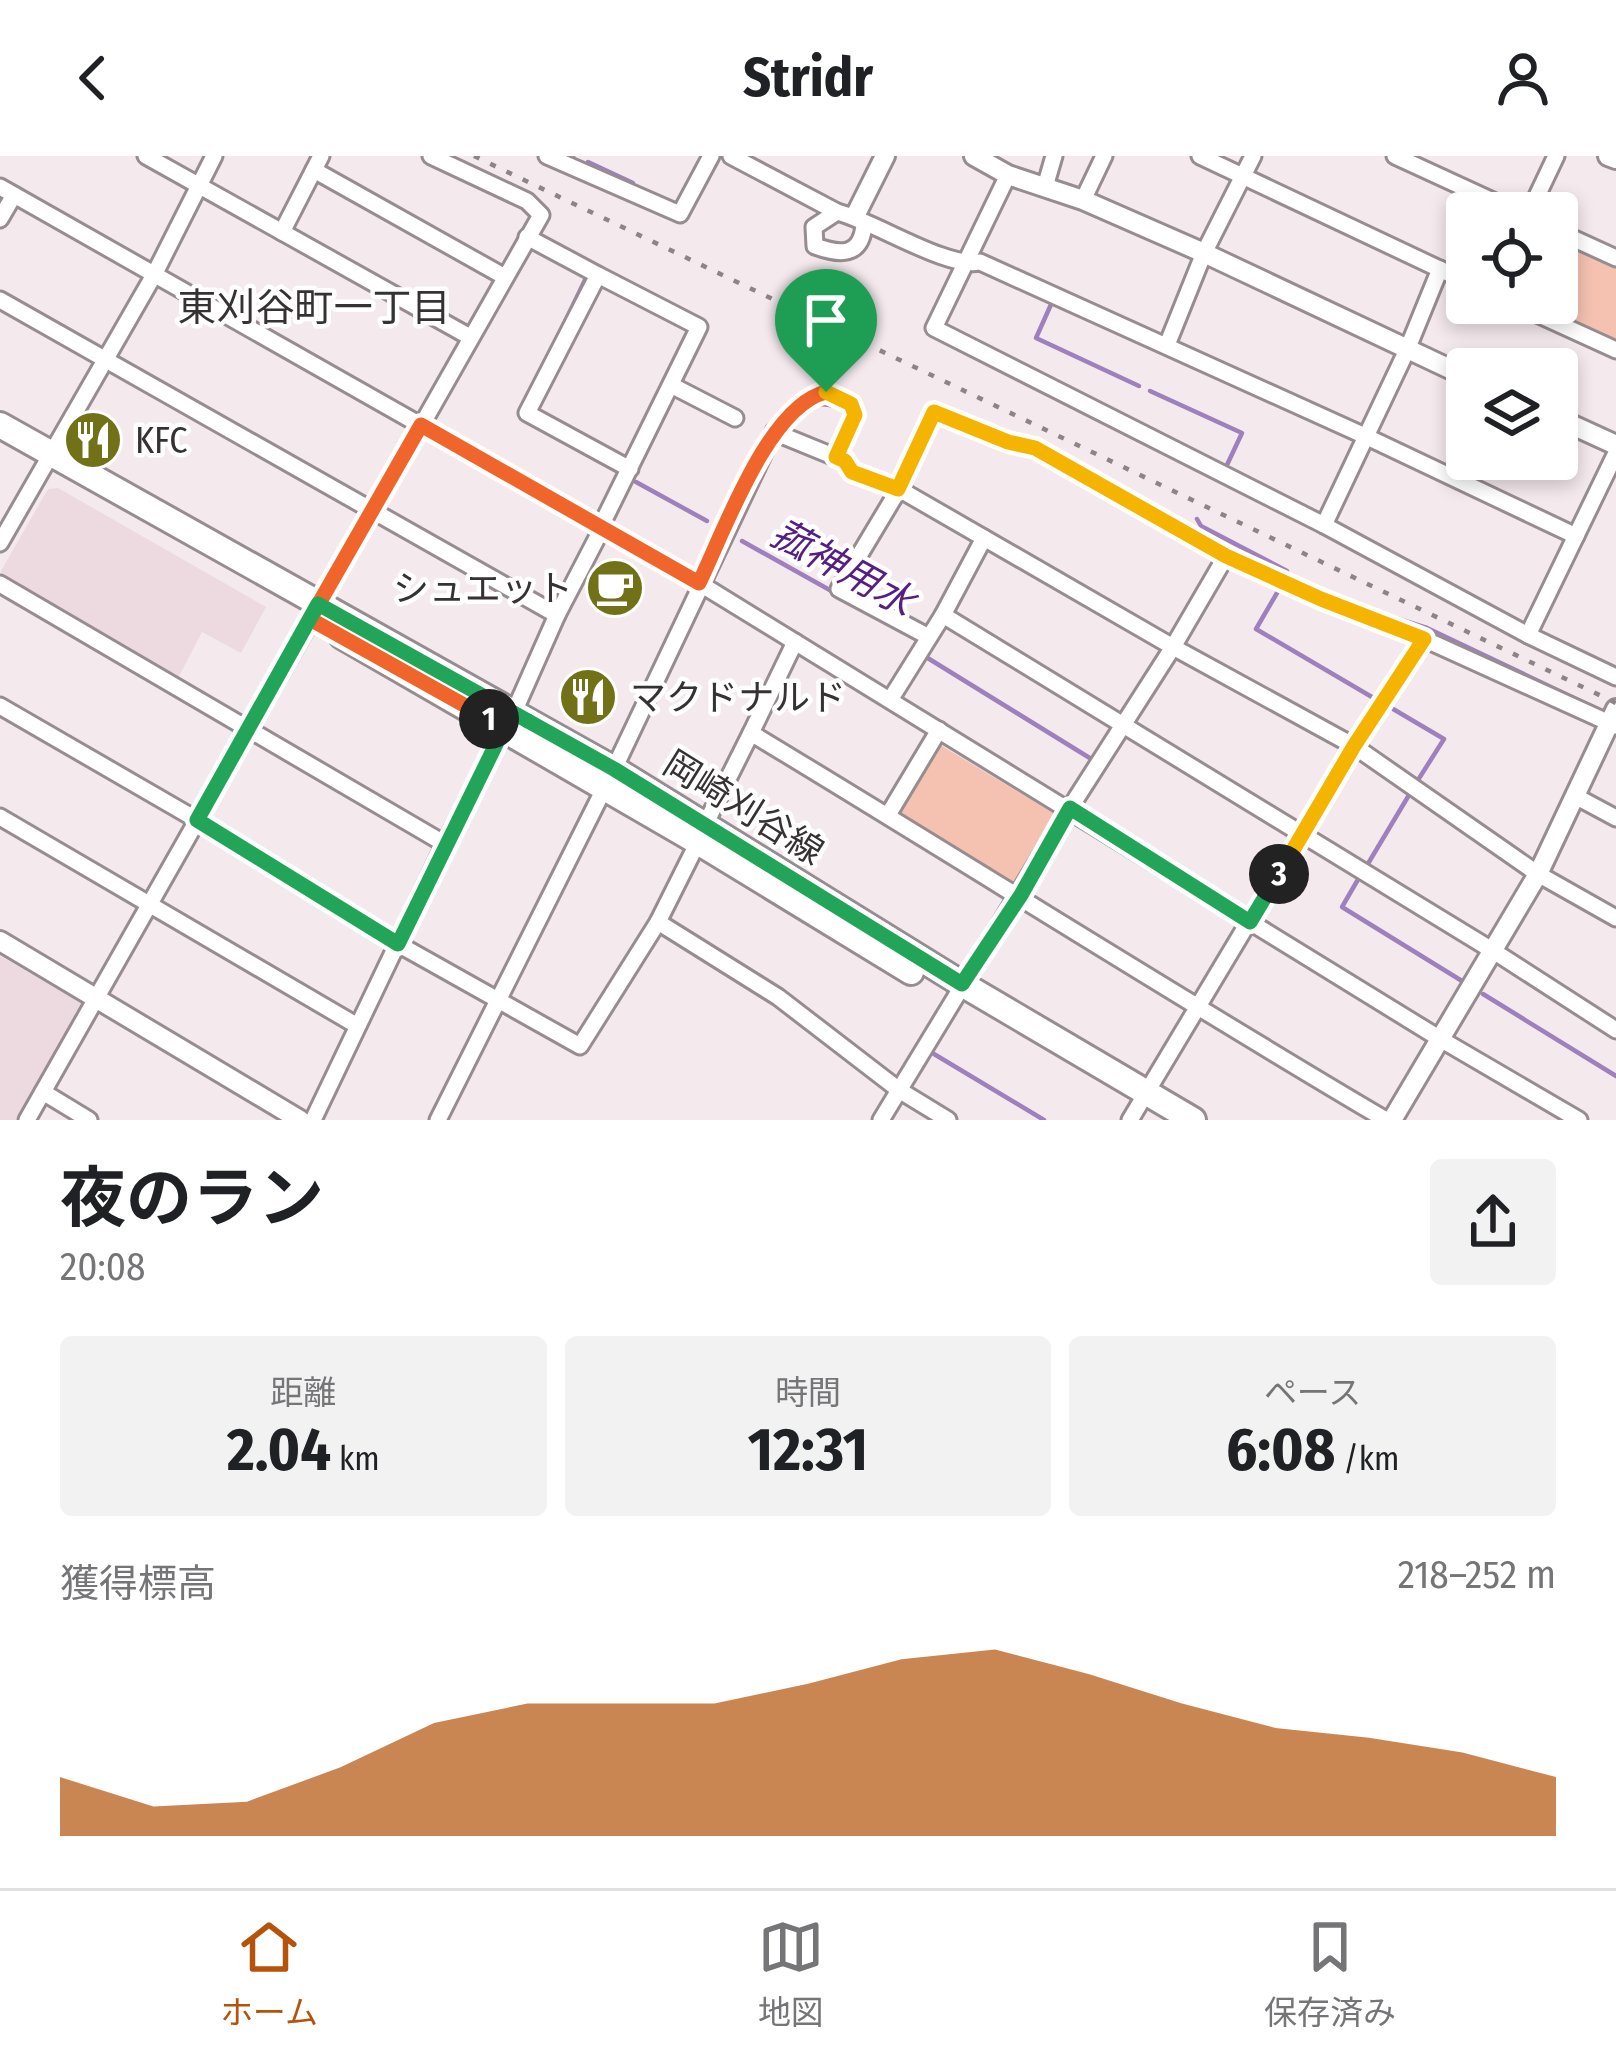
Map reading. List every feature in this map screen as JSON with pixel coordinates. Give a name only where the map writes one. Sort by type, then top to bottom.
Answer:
[{"type":"main road","name":"岡崎刈谷線","points":[[0,425],[48,462]]},
{"type":"main road","name":"岡崎刈谷線","points":[[0,443],[48,462],[508,719],[1162,1120]]},
{"type":"main road","name":"岡崎刈谷線","points":[[1138,1106],[1193,1120]]},
{"type":"street","points":[[146,156],[470,338]]},
{"type":"street","points":[[0,543],[154,274],[214,156]]},
{"type":"street","points":[[27,1120],[541,215],[527,201],[431,156]]},
{"type":"street","points":[[548,156],[584,162],[680,214],[711,156]]},
{"type":"street","points":[[731,156],[852,218],[964,266],[980,262],[1576,536]]},
{"type":"street","points":[[852,218],[885,156]]},
{"type":"street","points":[[974,156],[1008,175],[1083,200],[1204,253],[1446,368]]},
{"type":"street","points":[[1045,188],[1054,156]]},
{"type":"street","points":[[1083,200],[1103,156]]},
{"type":"street","points":[[1200,156],[1446,272]]},
{"type":"street","points":[[1167,345],[1204,253],[1253,156]]},
{"type":"street","points":[[1395,156],[1474,192]]},
{"type":"street","points":[[1539,192],[1556,156]]},
{"type":"street","points":[[282,232],[317,163],[505,278]]},
{"type":"street","points":[[1008,175],[934,328],[1616,677]]},
{"type":"street","points":[[0,219],[7,191],[699,583],[1579,1120]]},
{"type":"street","points":[[313,1120],[699,326],[527,237]]},
{"type":"street","points":[[1578,240],[1616,258]]},
{"type":"street","points":[[1324,525],[1440,269]]},
{"type":"street","points":[[598,274],[527,413],[630,469]]},
{"type":"street","points":[[0,300],[557,615]]},
{"type":"street","points":[[1560,324],[1616,350]]},
{"type":"street","points":[[670,385],[735,418]]},
{"type":"street","points":[[438,1120],[774,432],[812,396],[826,392],[851,404],[855,415],[836,457]]},
{"type":"street","points":[[751,733],[1021,895],[1197,1009],[1389,1120],[1495,952],[1614,719],[1321,599],[1226,556],[1035,448],[934,412],[898,489],[839,589],[928,637]]},
{"type":"street","points":[[1528,635],[1616,449],[1578,429]]},
{"type":"street","points":[[774,432],[845,461],[852,472],[898,489],[1354,746],[1538,874],[1616,918]]},
{"type":"street","points":[[890,700],[984,538]]},
{"type":"street","points":[[881,1120],[1226,556]]},
{"type":"street","points":[[0,584],[445,844]]},
{"type":"street","points":[[943,615],[1616,1030]]},
{"type":"street","points":[[1138,1106],[1354,746],[1424,639]]},
{"type":"street","points":[[0,706],[398,944],[580,1046],[658,922],[795,642]]},
{"type":"street","points":[[888,815],[939,730]]},
{"type":"street","points":[[1575,796],[1616,818]]},
{"type":"street","points":[[0,817],[356,1025]]},
{"type":"street","points":[[658,922],[778,997],[899,1090],[948,1120]]},
{"type":"street","points":[[0,940],[300,1120]]},
{"type":"street","points":[[43,1092],[89,1120]]},
{"type":"shaded area","points":[[1578,247],[1616,265],[1616,345],[1572,324],[1578,324]]},
{"type":"shaded area","points":[[58,488],[266,607],[241,653],[202,632],[177,680],[2,579],[1,571],[48,489]]},
{"type":"shaded area","points":[[935,746],[1055,814],[1013,884],[897,816],[896,810]]},
{"type":"shaded area","points":[[0,956],[84,1005],[19,1120],[0,1120]]},
{"type":"waterway","name":"菰神用水","points":[[588,162],[633,183]]},
{"type":"waterway","name":"菰神用水","points":[[551,351],[585,280]]},
{"type":"waterway","points":[[1053,300],[1036,338],[1139,386]]},
{"type":"waterway","points":[[1150,391],[1242,433],[1226,467]]},
{"type":"waterway","name":"菰神用水","points":[[575,448],[617,471]]},
{"type":"waterway","name":"菰神用水","points":[[636,482],[707,521]]},
{"type":"waterway","points":[[1197,519],[1201,526],[1287,575]]},
{"type":"waterway","name":"菰神用水","points":[[742,541],[835,593]]},
{"type":"waterway","points":[[1287,574],[1340,598]]},
{"type":"waterway","points":[[1281,586],[1256,629],[1377,700]]},
{"type":"waterway","points":[[1367,609],[1427,628],[1593,707]]},
{"type":"waterway","name":"菰神用水","points":[[902,631],[918,640]]},
{"type":"waterway","name":"菰神用水","points":[[926,657],[1093,760]]},
{"type":"waterway","points":[[1388,706],[1444,739],[1418,780]]},
{"type":"waterway","points":[[1366,867],[1412,790]]},
{"type":"waterway","points":[[1360,876],[1342,907],[1462,981]]},
{"type":"waterway","points":[[1483,994],[1616,1076]]},
{"type":"waterway","name":"菰神用水","points":[[933,1019],[941,1006]]},
{"type":"waterway","name":"菰神用水","points":[[934,1054],[1044,1120]]},
{"type":"railway","points":[[474,156],[1616,703]]},
{"type":"place","name":"KFC","points":[[93,440]]},
{"type":"place","name":"シュエット","points":[[615,588]]},
{"type":"place","name":"マクドナルド","points":[[588,697]]},
{"type":"district","name":"東刈谷町一丁目","points":[[314,307]]},
{"type":"route","points":[[826,392],[812,396],[774,432],[699,583],[421,425],[318,604],[310,619],[504,728],[398,944],[197,820],[318,604],[614,769],[962,984],[1021,895],[1070,808],[1250,922],[1424,639],[1226,556],[1035,448],[934,412],[898,489],[852,472],[836,457],[855,415],[851,404],[826,392]]}]
